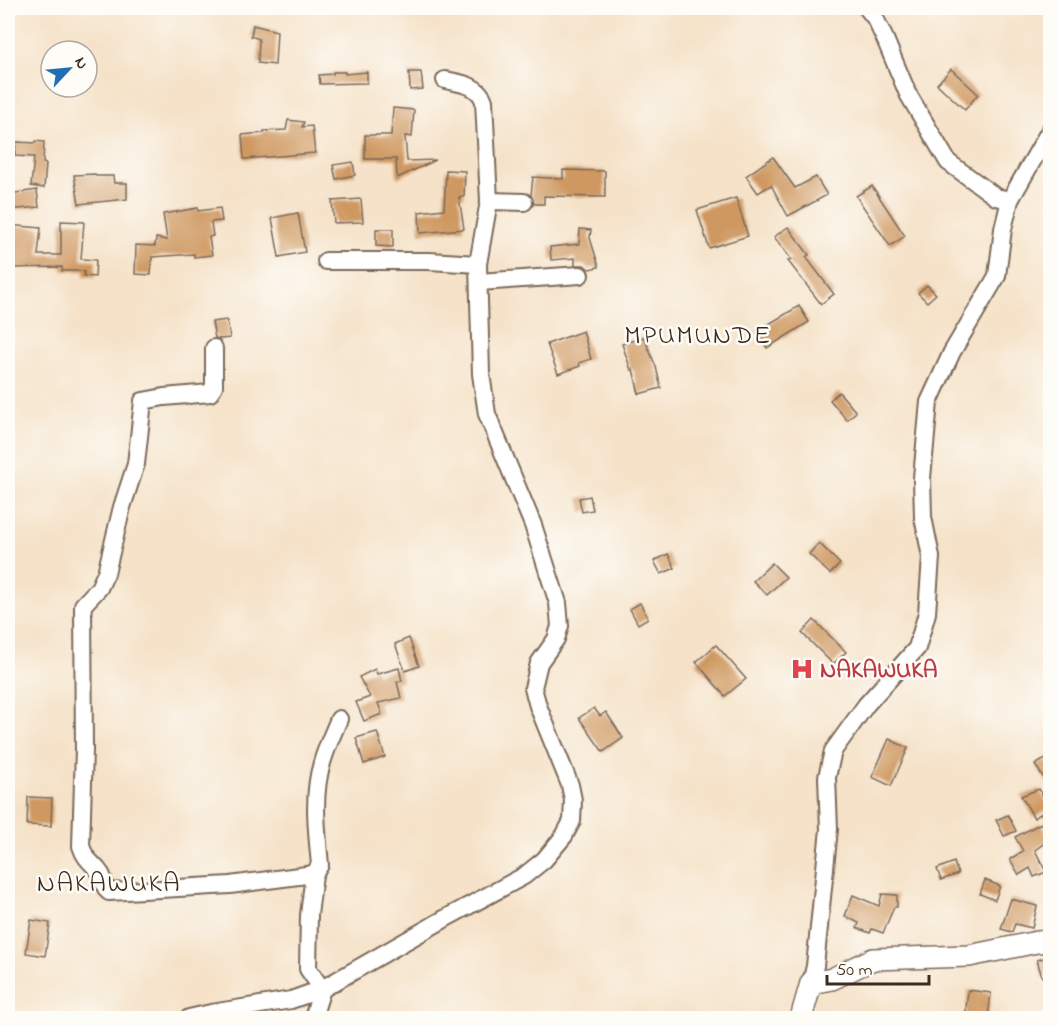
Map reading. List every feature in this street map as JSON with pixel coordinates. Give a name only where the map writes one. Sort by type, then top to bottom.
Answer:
[{"type":"street","points":[[867,8],[875,18],[908,94],[948,162],[996,197],[1010,200]]},
{"type":"street","points":[[189,1018],[291,1000],[322,990],[524,876],[544,860],[564,836],[572,821],[573,800],[570,785],[533,688],[539,663],[556,639],[560,626],[558,603],[533,525],[487,414],[481,374],[478,264],[489,201],[484,101],[482,95],[467,85],[445,80]]},
{"type":"street","points":[[801,1018],[815,966],[829,830],[827,777],[833,751],[866,705],[917,648],[927,613],[931,557],[923,516],[922,478],[929,402],[952,352],[997,276],[1003,229],[1010,200],[1050,130]]},
{"type":"street","points":[[489,201],[524,202]]},
{"type":"street","points":[[326,261],[429,261],[478,264]]},
{"type":"street","points":[[479,282],[580,275]]},
{"type":"street","points":[[214,348],[214,386],[210,393],[143,401],[136,464],[122,507],[106,573],[99,588],[83,605],[84,750],[81,846],[86,860],[101,874],[105,889],[109,892],[230,885],[314,874]]},
{"type":"street","points":[[322,990],[308,969],[309,915],[314,874],[321,865],[316,800],[321,764],[339,719]]},
{"type":"street","points":[[811,983],[832,980],[873,959],[969,956],[1037,942],[1050,942]]},
{"type":"street","points":[[313,1018],[322,990]]},
{"type":"building","points":[[253,25],[277,31],[275,65],[258,63],[259,39],[251,36]]},
{"type":"building","points":[[951,69],[978,94],[965,110],[937,84]]},
{"type":"building","points":[[333,72],[345,72],[345,74],[367,72],[367,83],[320,84],[319,75],[333,74]]},
{"type":"building","points":[[409,72],[421,72],[423,89],[410,90]]},
{"type":"building","points":[[393,108],[414,110],[412,137],[405,136],[407,161],[436,160],[397,178],[396,159],[365,159],[365,135],[391,135]]},
{"type":"building","points":[[288,120],[304,122],[302,127],[312,126],[315,153],[244,159],[242,135],[286,130]]},
{"type":"building","points":[[36,141],[44,142],[43,163],[46,164],[44,188],[31,186],[34,157],[15,156],[16,142],[36,143]]},
{"type":"building","points":[[773,157],[795,188],[816,177],[827,195],[788,216],[771,185],[758,193],[746,176]]},
{"type":"building","points":[[353,162],[355,175],[336,179],[333,165]]},
{"type":"building","points":[[446,170],[465,171],[464,197],[459,197],[464,229],[420,233],[419,212],[444,209]]},
{"type":"building","points":[[563,170],[605,171],[605,197],[544,196],[544,204],[534,204],[531,195],[533,177],[563,179]]},
{"type":"building","points":[[95,174],[96,176],[113,176],[114,183],[127,183],[127,199],[79,204],[74,175]]},
{"type":"building","points":[[872,186],[905,236],[890,246],[856,196]]},
{"type":"building","points":[[37,190],[39,207],[8,210],[8,194]]},
{"type":"building","points":[[736,198],[748,236],[709,248],[697,210]]},
{"type":"building","points":[[361,199],[363,222],[334,223],[332,201]]},
{"type":"building","points":[[198,208],[198,211],[220,208],[222,221],[211,222],[213,236],[209,237],[212,255],[152,257],[151,275],[135,274],[136,245],[155,246],[156,238],[167,240],[163,214]]},
{"type":"building","points":[[298,213],[305,252],[279,257],[272,218]]},
{"type":"building","points":[[61,221],[84,222],[81,259],[96,260],[95,277],[84,276],[84,271],[62,271],[62,267],[8,268],[8,225],[41,228],[38,255],[61,255]]},
{"type":"building","points":[[788,227],[809,255],[806,257],[834,294],[821,304],[788,261],[791,259],[774,237]]},
{"type":"building","points":[[376,229],[393,229],[393,247],[376,246]]},
{"type":"building","points":[[580,229],[591,230],[590,238],[599,267],[589,269],[584,265],[575,265],[575,258],[551,260],[550,247],[579,244]]},
{"type":"building","points":[[927,285],[936,294],[927,302],[918,293]]},
{"type":"building","points":[[799,306],[809,322],[767,348],[757,331]]},
{"type":"building","points":[[227,320],[230,338],[215,338],[212,322]]},
{"type":"building","points":[[583,331],[591,359],[579,363],[580,366],[558,374],[547,344]]},
{"type":"building","points":[[644,337],[656,367],[661,388],[639,394],[633,369],[631,370],[622,344]]},
{"type":"building","points":[[839,392],[856,412],[847,420],[830,400]]},
{"type":"building","points":[[590,496],[593,510],[582,512],[579,498]]},
{"type":"building","points":[[819,543],[840,564],[830,574],[809,554]]},
{"type":"building","points":[[668,554],[675,568],[661,574],[654,561]]},
{"type":"building","points":[[772,563],[786,577],[767,595],[753,581]]},
{"type":"building","points":[[640,603],[648,618],[638,624],[630,609]]},
{"type":"building","points":[[814,620],[846,652],[833,664],[802,633]]},
{"type":"building","points":[[409,638],[419,666],[405,671],[395,644]]},
{"type":"building","points":[[716,645],[746,679],[725,696],[696,662]]},
{"type":"building","points":[[399,668],[402,681],[397,682],[401,698],[378,703],[382,714],[364,721],[356,702],[370,697],[359,677],[375,669],[377,674]]},
{"type":"building","points":[[594,708],[600,716],[606,712],[623,738],[603,752],[579,718]]},
{"type":"building","points":[[377,732],[385,757],[364,764],[356,738]]},
{"type":"building","points":[[889,739],[908,748],[891,786],[872,777]]},
{"type":"building","points":[[1045,759],[1050,767],[1050,787],[1035,765]]},
{"type":"building","points":[[1039,789],[1050,808],[1034,818],[1021,796]]},
{"type":"building","points":[[28,797],[52,798],[51,826],[27,825]]},
{"type":"building","points":[[1008,815],[1016,831],[1004,836],[996,820]]},
{"type":"building","points":[[1041,823],[1050,839],[1035,850],[1046,872],[1034,877],[1030,868],[1019,875],[1010,859],[1023,851],[1015,837]]},
{"type":"building","points":[[954,862],[958,874],[941,880],[937,869]]},
{"type":"building","points":[[985,880],[1000,886],[995,900],[980,894]]},
{"type":"building","points":[[882,894],[897,895],[897,907],[894,907],[883,933],[872,929],[870,933],[857,928],[859,923],[845,916],[853,895],[879,906]]},
{"type":"building","points":[[1011,899],[1037,906],[1032,928],[1015,924],[1012,932],[1001,929]]},
{"type":"building","points":[[31,920],[50,923],[45,956],[26,953]]},
{"type":"building","points":[[1050,956],[1050,974],[1042,977],[1037,960]]},
{"type":"building","points":[[968,990],[991,993],[988,1018],[965,1018]]},
{"type":"place","name":"NAKAWUKA","points":[[802,669]]},
{"type":"district","name":"MPUMUNDE","points":[[698,334]]},
{"type":"district","name":"NAKAWUKA","points":[[109,882]]}]
